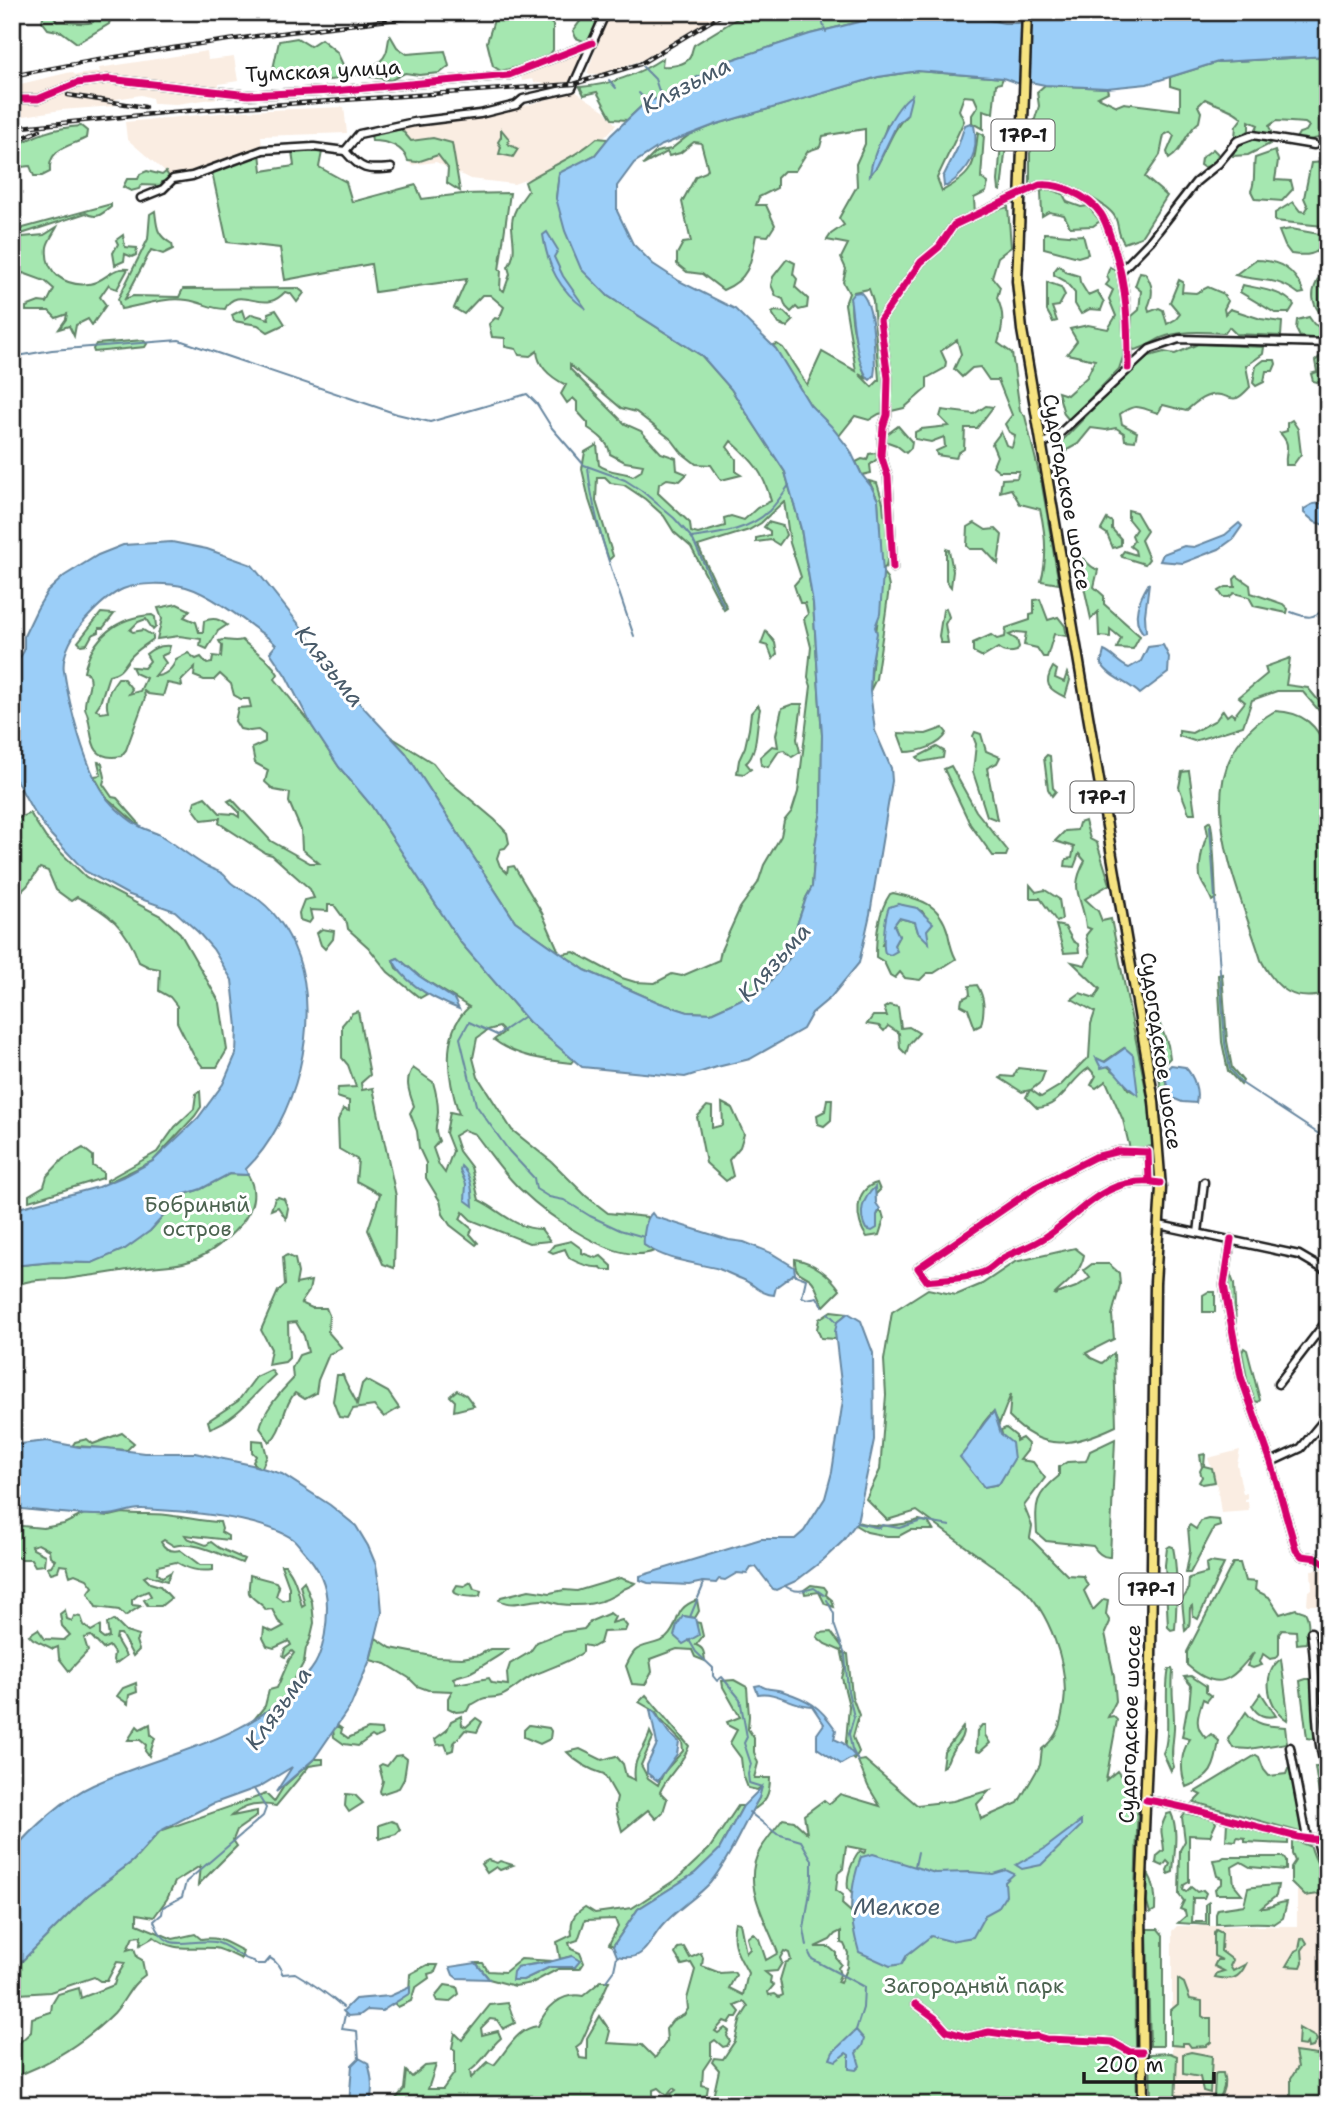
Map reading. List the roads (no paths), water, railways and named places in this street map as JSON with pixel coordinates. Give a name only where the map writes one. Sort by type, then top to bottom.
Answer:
[{"type":"main road","name":"Судогодское шоссе","points":[[1027,12],[1018,308],[1154,1101],[1160,1183],[1154,1283],[1150,1663],[1141,1913],[1143,2105]]},
{"type":"street","points":[[345,152],[359,134],[414,122],[480,114],[516,104],[523,99],[572,88],[606,12]]},
{"type":"street","name":"Тумская улица","points":[[12,99],[38,99],[77,83],[109,79],[248,95],[333,91],[509,75],[592,43]]},
{"type":"street","points":[[1122,270],[1150,241],[1196,182],[1218,164],[1237,141],[1252,135],[1314,145]]},
{"type":"street","points":[[141,198],[163,189],[173,180],[192,176],[263,150],[314,147],[345,152],[358,166],[369,170],[391,168]]},
{"type":"street","points":[[893,568],[888,477],[881,455],[887,415],[888,378],[880,320],[920,262],[939,247],[954,225],[1040,185],[1051,184],[1078,194],[1092,203],[1101,213],[1122,270],[1127,304],[1128,368]]},
{"type":"street","points":[[1041,445],[1059,435],[1150,349],[1179,339],[1328,343]]},
{"type":"street","points":[[1149,1181],[1148,1152],[1119,1152],[1095,1157],[1036,1187],[918,1268],[927,1281],[984,1273],[1003,1258],[1030,1247],[1050,1234],[1096,1195],[1120,1184],[1149,1181],[1160,1183]]},
{"type":"street","points":[[1198,1233],[1204,1182]]},
{"type":"street","points":[[1159,1224],[1299,1255],[1328,1272]]},
{"type":"street","points":[[1231,1239],[1225,1266],[1225,1301],[1241,1377],[1271,1462],[1296,1550],[1302,1556],[1317,1558],[1328,1566]]},
{"type":"street","points":[[1278,1384],[1328,1319]]},
{"type":"street","points":[[1271,1462],[1301,1448],[1328,1415]]},
{"type":"street","points":[[1311,1632],[1316,1671],[1318,1740],[1328,1776]]},
{"type":"street","points":[[1290,1747],[1307,1838]]},
{"type":"street","points":[[1146,1800],[1307,1838],[1328,1839]]},
{"type":"street","points":[[1317,1840],[1328,1885]]},
{"type":"street","points":[[916,2004],[947,2031],[967,2037],[989,2032],[1047,2039],[1112,2042],[1130,2052],[1142,2052]]},
{"type":"water","name":"Клязьма","points":[[899,12],[946,12],[951,17],[964,15],[1018,23],[1068,12],[1328,12],[1328,56],[1218,62],[1147,84],[1107,88],[1017,83],[1003,78],[918,71],[878,77],[717,124],[660,146],[634,163],[617,186],[617,211],[633,244],[653,264],[679,281],[735,309],[776,349],[810,405],[850,450],[878,500],[883,573],[870,691],[875,731],[891,768],[892,781],[859,963],[831,997],[812,1013],[803,1029],[750,1059],[685,1077],[582,1067],[529,1022],[461,943],[371,805],[339,767],[312,726],[270,652],[276,645],[230,610],[186,587],[146,584],[123,589],[98,606],[86,619],[73,636],[65,657],[64,671],[70,701],[91,769],[105,796],[126,817],[221,873],[275,915],[286,930],[298,957],[307,1011],[305,1040],[290,1098],[264,1149],[246,1169],[248,1175],[229,1174],[201,1189],[182,1195],[150,1231],[125,1249],[92,1263],[53,1262],[12,1266],[12,1207],[22,1207],[98,1187],[153,1161],[198,1118],[223,1084],[236,1054],[237,1027],[232,980],[213,949],[175,911],[127,894],[85,871],[51,835],[32,809],[12,770],[12,670],[24,651],[24,636],[37,609],[47,592],[64,576],[98,555],[123,545],[172,542],[207,549],[252,565],[328,661],[334,676],[406,753],[515,921],[585,970],[660,1003],[688,1012],[711,1013],[764,989],[791,956],[795,931],[812,887],[821,811],[822,735],[813,603],[801,529],[785,472],[731,389],[702,356],[608,296],[581,269],[565,231],[556,198],[559,173],[595,155],[611,135],[646,102],[663,97],[722,63],[810,34]]},
{"type":"water","points":[[912,95],[907,115],[897,124],[870,175],[885,131],[898,109]]},
{"type":"water","points":[[965,125],[974,125],[974,153],[961,174],[944,186],[943,177]]},
{"type":"water","points":[[547,232],[558,250],[554,257],[563,276],[586,309],[569,294],[556,277],[545,247],[543,235]]},
{"type":"water","points":[[860,292],[869,306],[873,327],[875,368],[874,376],[870,380],[859,356],[850,298],[854,293]]},
{"type":"water","points":[[1322,503],[1328,507],[1328,526],[1315,522],[1304,513],[1304,509],[1313,504]]},
{"type":"water","points":[[1239,523],[1242,526],[1233,539],[1219,549],[1183,563],[1160,561],[1163,554],[1184,546],[1194,547],[1225,535]]},
{"type":"water","points":[[1149,583],[1146,632],[1143,633],[1137,621],[1137,614]]},
{"type":"water","points":[[1163,645],[1169,657],[1168,673],[1140,694],[1101,663],[1104,651],[1129,668],[1141,661],[1148,647]]},
{"type":"water","points":[[898,904],[917,908],[933,923],[927,930],[929,943],[918,932],[915,922],[899,918],[894,925],[899,936],[894,945],[897,951],[890,955],[885,953],[884,949],[885,923],[889,907]]},
{"type":"water","points":[[398,958],[419,976],[454,999],[459,1009],[413,984],[398,969],[393,960]]},
{"type":"water","points":[[1125,1048],[1133,1055],[1138,1095],[1109,1066],[1101,1068],[1096,1058],[1105,1062]]},
{"type":"water","points":[[1171,1065],[1185,1067],[1191,1075],[1196,1089],[1196,1103],[1182,1102],[1170,1097],[1164,1072]]},
{"type":"water","points":[[461,1166],[470,1180],[473,1206],[465,1200],[466,1184]]},
{"type":"water","points":[[875,1187],[876,1203],[880,1209],[877,1228],[872,1231],[866,1229],[862,1212],[864,1202]]},
{"type":"water","points":[[652,1213],[655,1217],[729,1240],[744,1242],[771,1253],[794,1267],[795,1273],[776,1287],[774,1295],[770,1295],[719,1269],[662,1255],[644,1245],[645,1228]]},
{"type":"water","points":[[848,1313],[861,1321],[873,1353],[874,1440],[857,1522],[842,1542],[796,1581],[776,1590],[756,1567],[751,1568],[747,1574],[737,1573],[725,1580],[719,1579],[716,1583],[689,1585],[648,1583],[640,1580],[640,1576],[761,1539],[795,1539],[804,1531],[825,1498],[832,1472],[843,1400],[835,1332],[837,1322]]},
{"type":"water","points":[[994,1412],[1001,1434],[1012,1443],[1014,1459],[999,1484],[984,1487],[960,1457]]},
{"type":"water","name":"Клязьма","points":[[47,1441],[144,1453],[195,1453],[282,1474],[330,1505],[356,1526],[376,1565],[382,1612],[370,1660],[351,1705],[314,1759],[276,1792],[292,1767],[259,1787],[212,1804],[160,1831],[133,1861],[88,1895],[12,1971],[12,1852],[20,1843],[50,1814],[83,1790],[222,1736],[270,1709],[292,1691],[313,1667],[322,1646],[327,1620],[324,1583],[318,1570],[294,1540],[279,1531],[242,1520],[179,1511],[138,1509],[112,1515],[95,1515],[12,1508],[12,1445]]},
{"type":"water","points":[[683,1616],[695,1618],[699,1635],[683,1644],[674,1636]]},
{"type":"water","points":[[760,1685],[813,1704],[836,1730],[834,1739],[843,1743],[855,1756],[841,1764],[817,1748],[817,1734],[824,1724],[812,1706],[758,1694],[755,1686]]},
{"type":"water","points":[[650,1710],[653,1710],[679,1742],[677,1754],[658,1781],[647,1773],[647,1765],[657,1744]]},
{"type":"water","points":[[762,1787],[730,1853],[710,1883],[667,1920],[640,1954],[634,1957],[617,1956],[613,1946],[638,1909],[695,1873],[719,1850],[743,1806]]},
{"type":"water","points":[[1081,1821],[1081,1826],[1041,1865],[1022,1869],[1016,1865],[1044,1849]]},
{"type":"water","name":"Мелкое","points":[[873,1854],[935,1873],[993,1874],[1006,1870],[1014,1874],[1005,1882],[1006,1895],[998,1908],[985,1915],[973,1937],[950,1941],[931,1936],[907,1955],[902,1964],[890,1966],[859,1952],[853,1928],[851,1905],[857,1869],[861,1857]]},
{"type":"water","points":[[572,1956],[580,1961],[575,1967],[550,1967],[523,1980],[512,1980],[517,1967]]},
{"type":"water","points":[[476,1963],[489,1979],[457,1978],[450,1967]]},
{"type":"water","points":[[410,1987],[410,1993],[382,2011],[367,2010],[360,2015],[348,2016],[343,2011],[355,1999],[390,1996]]},
{"type":"water","points":[[856,2030],[864,2039],[856,2053],[860,2066],[856,2070],[849,2069],[849,2055],[846,2053],[836,2061],[830,2059],[833,2052]]},
{"type":"water","points":[[359,2058],[368,2063],[371,2073],[371,2099],[369,2105],[349,2105],[352,2065]]},
{"type":"waterway","points":[[824,12],[823,24],[826,32]]},
{"type":"waterway","name":"Клязьма","points":[[643,67],[655,79],[661,97]]},
{"type":"waterway","points":[[609,80],[616,88]]},
{"type":"waterway","name":"Клязьма","points":[[639,93],[648,103]]},
{"type":"waterway","points":[[12,357],[52,350],[179,340],[397,414],[430,422],[527,394],[584,465],[625,480],[642,491],[674,518],[692,538],[752,523],[769,511],[789,485]]},
{"type":"waterway","points":[[588,467],[600,531],[634,636]]},
{"type":"waterway","points":[[692,538],[724,607]]},
{"type":"waterway","points":[[1291,612],[1310,617],[1328,607]]},
{"type":"waterway","points":[[1210,826],[1225,1043],[1230,1069],[1240,1082],[1328,1140]]},
{"type":"waterway","points":[[523,1017],[497,1035],[469,1022],[460,1038],[476,1105],[509,1151],[534,1178],[536,1189],[549,1197],[564,1200],[620,1230],[644,1237]]},
{"type":"waterway","points":[[793,1274],[806,1279],[802,1297],[817,1297],[822,1306]]},
{"type":"waterway","points":[[828,1313],[837,1322]]},
{"type":"waterway","points":[[856,1523],[880,1528],[882,1525],[899,1528],[922,1521],[950,1526]]},
{"type":"waterway","points":[[690,1617],[703,1586],[702,1582]]},
{"type":"waterway","points":[[785,1586],[799,1591],[814,1588],[824,1595]]},
{"type":"waterway","points":[[827,1600],[834,1614],[834,1624],[845,1655],[848,1691],[854,1717],[849,1734],[858,1761]]},
{"type":"waterway","points":[[689,1640],[696,1652],[713,1668],[713,1676],[717,1681],[722,1677],[740,1699],[747,1737],[744,1743],[751,1764],[749,1783],[762,1787]]},
{"type":"waterway","points":[[254,1789],[266,1808],[263,1816],[186,1882],[182,1897],[163,1907],[162,1914],[154,1921],[159,1932],[171,1942],[215,1942],[254,1961],[255,1964],[265,1964],[270,1958],[278,1965],[282,1974],[295,1973],[343,2007]]},
{"type":"waterway","points":[[749,1812],[777,1834],[801,1841],[812,1860],[812,1879],[804,1929],[807,1946]]},
{"type":"waterway","points":[[915,1866],[918,1852]]},
{"type":"waterway","points":[[809,1953],[812,1959],[864,1987],[863,2008],[856,2030]]},
{"type":"waterway","points":[[606,1981],[614,1970],[617,1956]]},
{"type":"waterway","points":[[345,2015],[342,2029],[357,2031],[359,2059]]},
{"type":"railway","points":[[12,76],[179,47],[458,12]]},
{"type":"railway","points":[[12,128],[172,112],[574,84],[640,64],[726,12]]},
{"type":"railway","points":[[68,95],[145,107]]},
{"type":"railway","points":[[12,143],[40,130]]},
{"type":"park label","name":"Бобриный остров","points":[[197,1217]]},
{"type":"park label","name":"Загородный парк","points":[[974,1986]]}]
